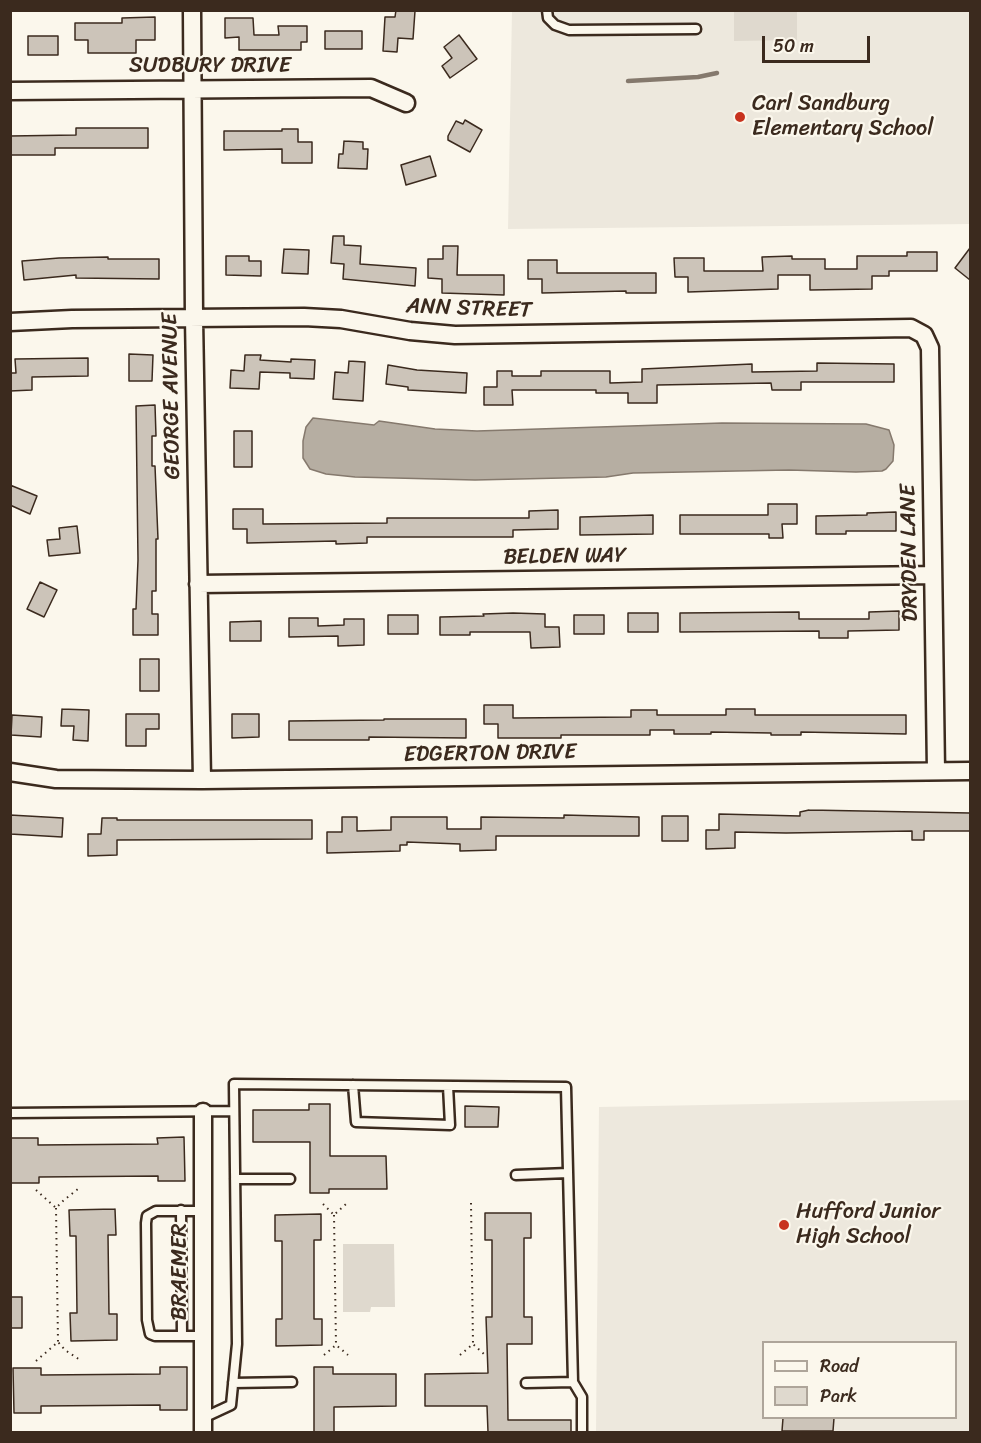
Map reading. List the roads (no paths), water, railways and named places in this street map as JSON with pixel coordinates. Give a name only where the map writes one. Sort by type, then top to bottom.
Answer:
[{"type":"street","name":"GEORGE AVENUE","points":[[192,10],[194,318],[202,780]]},
{"type":"street","name":"SUDBURY DRIVE","points":[[10,91],[371,88],[405,104]]},
{"type":"street","name":"ANN STREET","points":[[10,322],[72,319],[304,317],[341,319],[410,331],[455,335],[911,328],[924,336]]},
{"type":"street","name":"DRYDEN LANE","points":[[924,336],[930,348],[936,771]]},
{"type":"street","name":"BELDEN WAY","points":[[198,584],[933,575]]},
{"type":"street","name":"EDGERTON DRIVE","points":[[10,772],[57,779],[202,780],[970,771]]},
{"type":"street","name":"BRAEMER","points":[[203,1112],[203,1425]]},
{"type":"lane","points":[[547,10],[548,18],[555,25],[569,30],[696,29]]},
{"type":"lane","points":[[203,1425],[231,1405],[237,1344],[234,1084],[566,1087],[573,1382],[582,1397],[582,1432]]},
{"type":"lane","points":[[353,1085],[356,1122],[450,1125],[448,1086]]},
{"type":"lane","points":[[10,1113],[234,1111]]},
{"type":"lane","points":[[516,1175],[568,1173]]},
{"type":"lane","points":[[235,1179],[290,1179]]},
{"type":"lane","points":[[181,1210],[182,1336]]},
{"type":"lane","points":[[203,1210],[151,1212],[147,1216],[146,1223],[147,1320],[150,1334],[155,1336],[203,1336]]},
{"type":"lane","points":[[233,1383],[292,1382]]},
{"type":"lane","points":[[526,1383],[573,1382]]},
{"type":"waterway","points":[[628,81],[698,77],[717,73]]},
{"type":"place","name":"Carl Sandburg Elementary School","points":[[740,117]]},
{"type":"place","name":"Hufford Junior High School","points":[[784,1225]]}]
